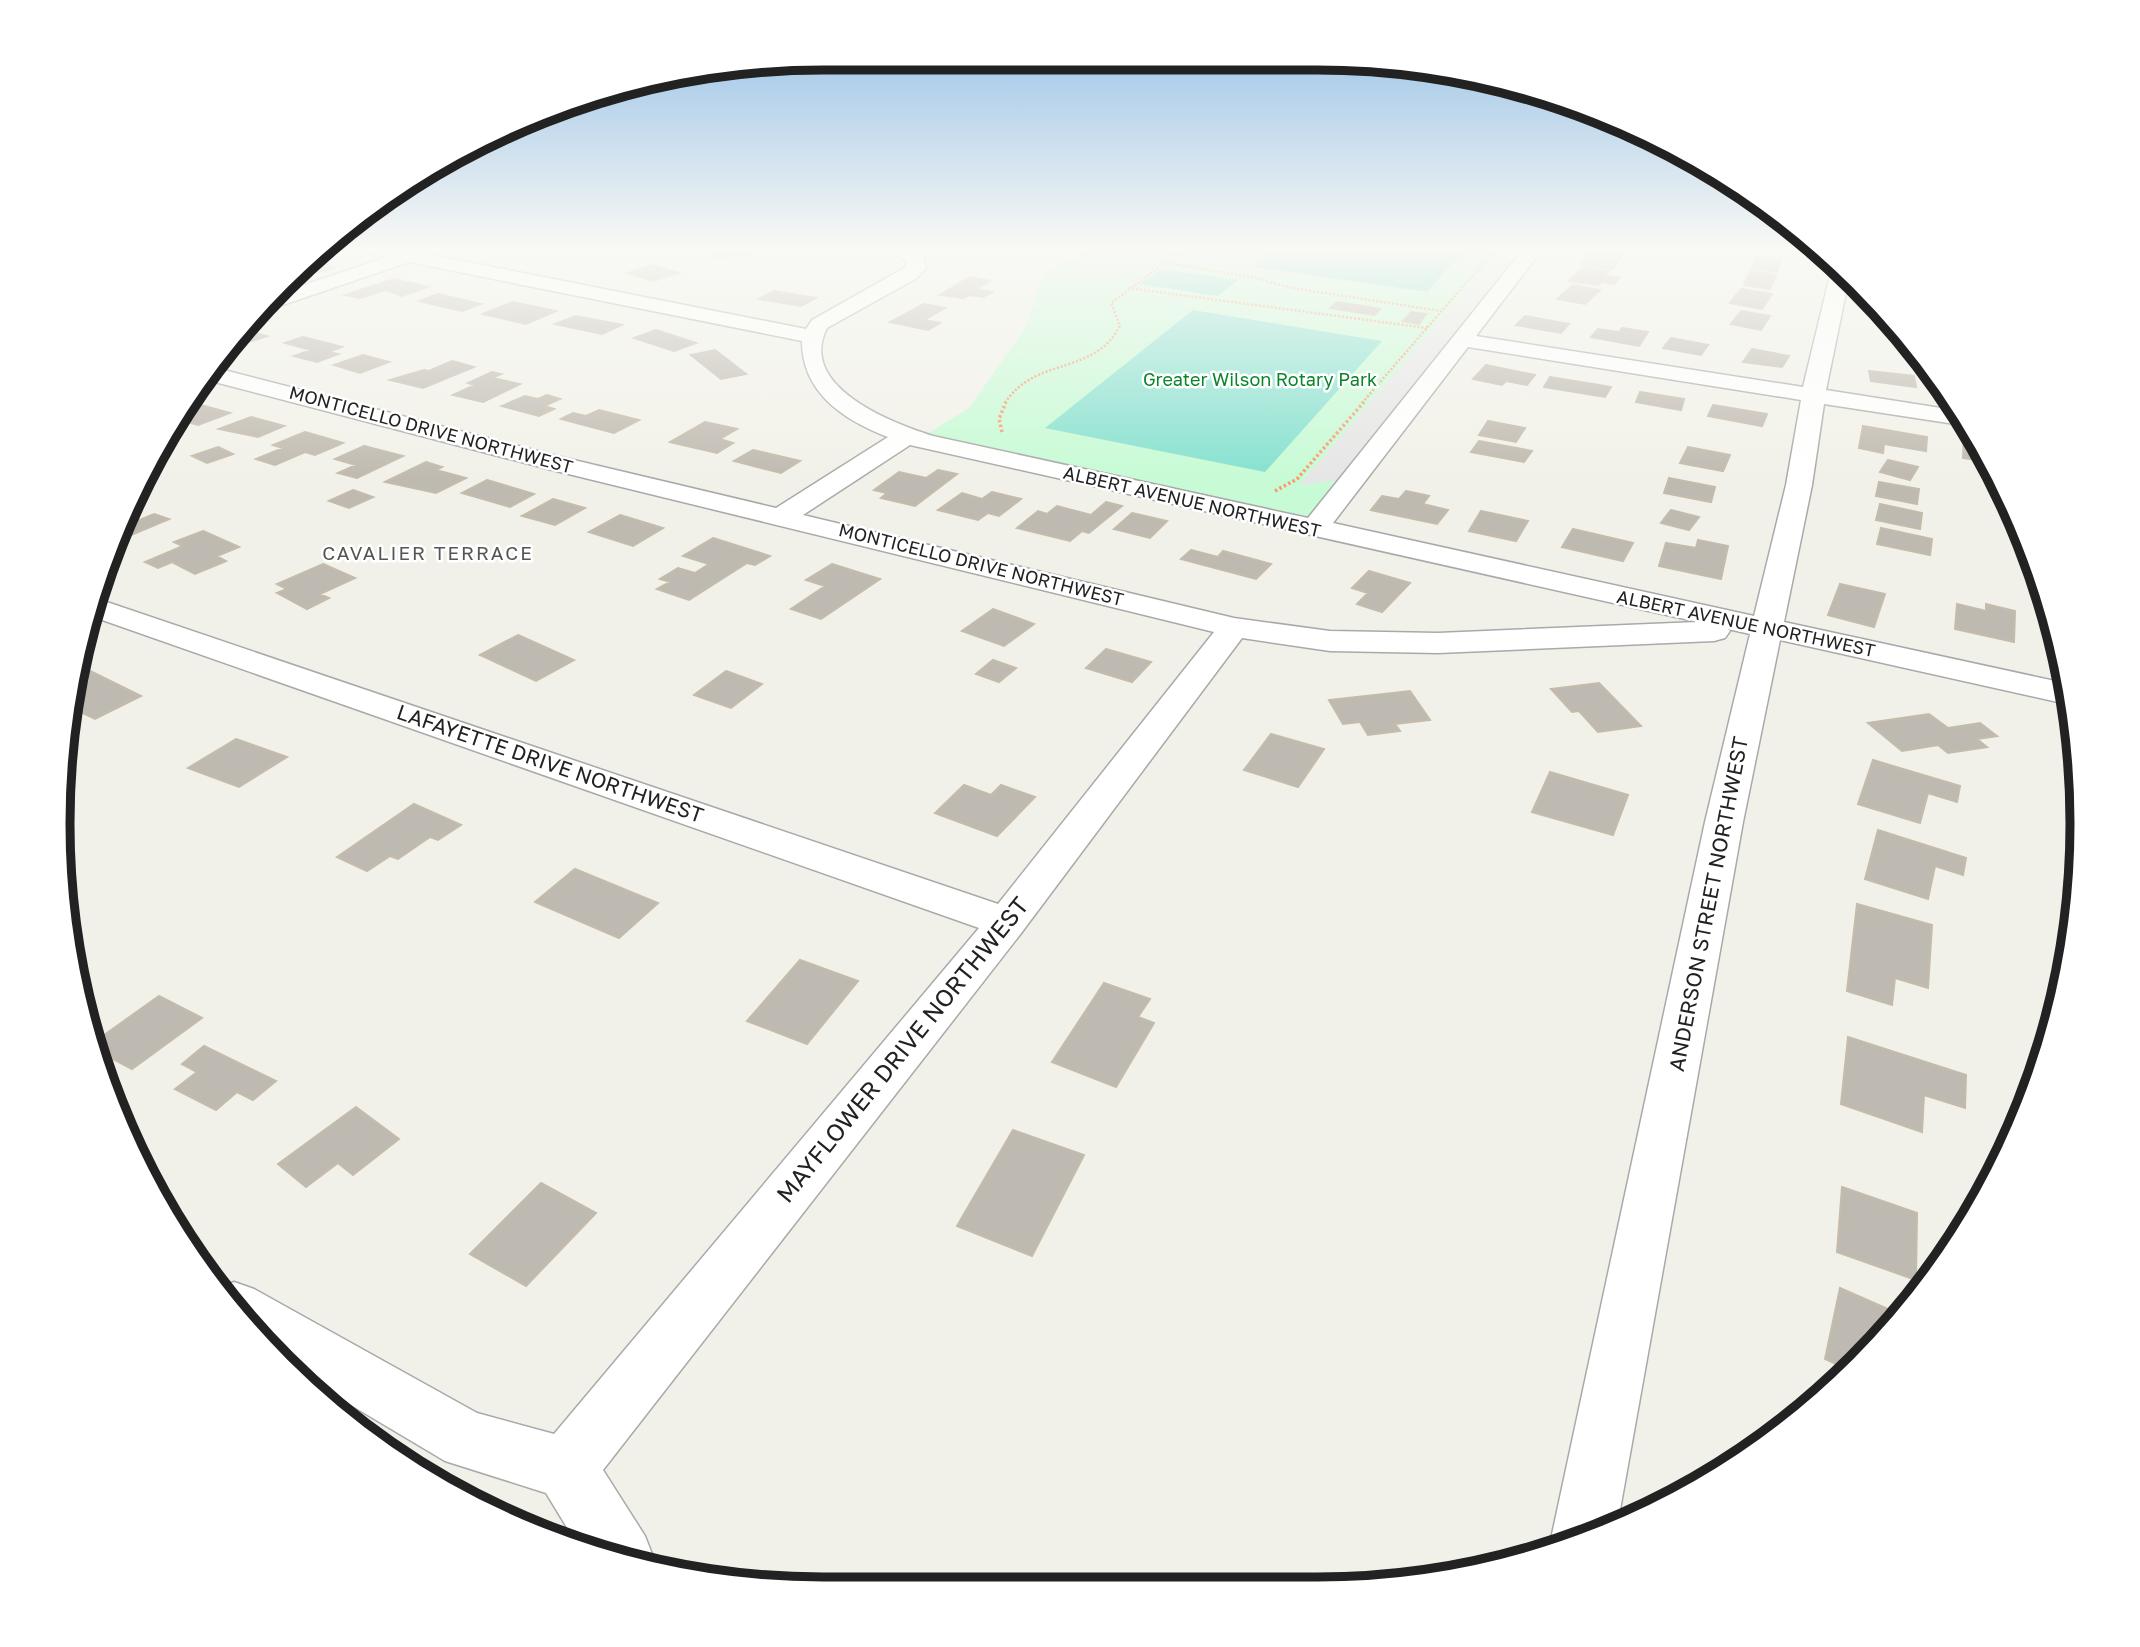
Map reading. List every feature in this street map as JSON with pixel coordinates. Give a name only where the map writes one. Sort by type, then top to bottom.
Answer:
[{"type":"street","points":[[747,324],[813,337],[819,324]]},
{"type":"street","points":[[1314,529],[1475,324]]},
{"type":"street","name":"ANDERSON STREET NORTHWEST","points":[[1585,1527],[1724,822],[1799,485],[1819,361],[1828,324]]},
{"type":"street","name":"ALBERT AVENUE NORTHWEST","points":[[813,337],[813,359],[818,374],[831,392],[858,412],[906,436],[1314,529],[2059,693]]},
{"type":"street","points":[[1462,340],[1950,417]]},
{"type":"street","name":"MONTICELLO DRIVE NORTHWEST","points":[[218,376],[556,464],[1234,627],[1330,641],[1438,643],[1766,629]]},
{"type":"street","points":[[781,517],[906,436]]},
{"type":"street","name":"LAFAYETTE DRIVE NORTHWEST","points":[[102,609],[1007,922]]},
{"type":"street","name":"MAYFLOWER DRIVE NORTHWEST","points":[[566,1468],[1007,922],[1234,627]]},
{"type":"street","points":[[257,1320],[466,1440],[566,1468],[615,1547]]},
{"type":"path","points":[[1004,435],[998,425],[1009,392],[1035,375],[1075,363],[1101,351],[1114,340],[1119,324]]},
{"type":"path","points":[[1398,324],[1427,328]]},
{"type":"path","points":[[1268,492],[1278,491],[1297,478],[1430,324]]},
{"type":"green space","name":"Greater Wilson Rotary Park","points":[[1027,324],[1465,324],[1314,529],[927,434],[969,408]]},
{"type":"green space","points":[[1176,324],[1278,324],[1382,341],[1265,472],[1045,428]]},
{"type":"shaded area","points":[[1436,324],[1475,324],[1353,479],[1299,485]]},
{"type":"building","points":[[555,324],[616,324],[622,325],[602,334]]},
{"type":"building","points":[[899,324],[939,324],[928,330]]},
{"type":"building","points":[[1517,324],[1569,324],[1561,333]]},
{"type":"building","points":[[1731,324],[1765,324],[1761,330]]},
{"type":"building","points":[[1622,328],[1648,332],[1639,346],[1591,337],[1598,329],[1619,332]]},
{"type":"building","points":[[656,330],[696,343],[674,351],[634,338]]},
{"type":"building","points":[[253,332],[267,336],[243,344]]},
{"type":"building","points":[[303,337],[342,347],[328,352],[338,354],[317,362],[294,356],[311,350],[285,343]]},
{"type":"building","points":[[1671,338],[1708,345],[1701,355],[1663,348]]},
{"type":"building","points":[[1752,349],[1789,356],[1782,367],[1743,362]]},
{"type":"building","points":[[715,350],[746,374],[721,379],[691,355]]},
{"type":"building","points":[[363,355],[389,362],[360,373],[334,365]]},
{"type":"building","points":[[452,361],[474,367],[423,388],[390,380],[429,371]]},
{"type":"building","points":[[1486,365],[1535,375],[1527,385],[1506,381],[1502,385],[1473,379]]},
{"type":"building","points":[[1869,371],[1914,376],[1916,387],[1871,381]]},
{"type":"building","points":[[492,372],[501,374],[492,378],[520,384],[483,402],[453,395],[475,385],[468,383]]},
{"type":"building","points":[[1550,377],[1611,387],[1605,397],[1544,387]]},
{"type":"building","points":[[1640,392],[1684,399],[1681,410],[1636,402]]},
{"type":"building","points":[[547,395],[560,399],[544,406],[554,409],[539,416],[502,406],[525,396],[538,399]]},
{"type":"building","points":[[198,404],[230,413],[198,425],[187,422]]},
{"type":"building","points":[[1713,405],[1767,414],[1762,426],[1708,416]]},
{"type":"building","points":[[599,410],[639,420],[614,433],[561,419],[573,413],[586,416]]},
{"type":"building","points":[[251,417],[284,426],[258,437],[219,429]]},
{"type":"building","points":[[1488,421],[1525,428],[1516,442],[1479,435]]},
{"type":"building","points":[[705,422],[737,429],[720,439],[733,443],[717,453],[670,442]]},
{"type":"building","points":[[1863,426],[1927,437],[1926,451],[1884,444],[1883,453],[1859,448]]},
{"type":"building","points":[[305,432],[343,443],[315,455],[305,452],[275,465],[256,459],[283,448],[273,445]]},
{"type":"building","points":[[1964,439],[1976,460],[1963,458]]},
{"type":"building","points":[[1479,441],[1532,451],[1524,462],[1471,452]]},
{"type":"building","points":[[364,446],[403,456],[357,478],[338,473],[356,465],[335,459]]},
{"type":"building","points":[[218,447],[233,454],[207,463],[192,456]]},
{"type":"building","points":[[1688,447],[1730,455],[1723,471],[1680,463]]},
{"type":"building","points":[[753,450],[800,461],[781,473],[734,461]]},
{"type":"building","points":[[1888,460],[1918,467],[1910,480],[1880,472]]},
{"type":"building","points":[[426,462],[442,467],[436,470],[466,478],[436,493],[385,482]]},
{"type":"building","points":[[938,470],[957,474],[915,506],[881,498],[887,493],[874,490],[899,472],[926,478]]},
{"type":"building","points":[[1669,478],[1715,487],[1711,502],[1664,493]]},
{"type":"building","points":[[487,480],[534,494],[510,507],[462,493]]},
{"type":"building","points":[[1879,482],[1919,489],[1917,504],[1876,496]]},
{"type":"building","points":[[353,490],[373,497],[349,508],[329,501]]},
{"type":"building","points":[[1406,491],[1429,496],[1423,504],[1448,510],[1437,524],[1371,510],[1382,496],[1399,499]]},
{"type":"building","points":[[992,492],[1021,499],[999,516],[988,513],[978,520],[938,510],[962,493],[982,499]]},
{"type":"building","points":[[553,499],[585,508],[555,525],[522,516]]},
{"type":"building","points":[[1106,502],[1122,506],[1089,533],[1082,531],[1070,541],[1017,528],[1038,511],[1047,514],[1057,506],[1091,515]]},
{"type":"building","points":[[1880,504],[1922,513],[1920,529],[1876,520]]},
{"type":"building","points":[[1671,510],[1699,517],[1689,530],[1661,523]]},
{"type":"building","points":[[1481,511],[1528,521],[1516,541],[1469,531]]},
{"type":"building","points":[[1132,513],[1167,521],[1150,538],[1114,529]]},
{"type":"building","points":[[154,514],[169,519],[126,537],[135,522]]},
{"type":"building","points":[[620,515],[663,528],[633,546],[589,532]]},
{"type":"building","points":[[1881,528],[1932,539],[1930,555],[1877,544]]},
{"type":"building","points":[[1573,529],[1633,543],[1623,561],[1562,547]]},
{"type":"building","points":[[203,531],[239,547],[217,556],[226,561],[195,574],[172,562],[158,568],[145,562],[183,546],[174,542]]},
{"type":"building","points":[[713,538],[770,556],[755,565],[747,563],[689,600],[657,589],[670,582],[660,579],[678,568],[695,573],[709,564],[683,556]]},
{"type":"building","points":[[1698,540],[1728,546],[1721,579],[1659,566],[1666,543],[1696,548]]},
{"type":"building","points":[[1191,550],[1218,557],[1223,551],[1271,564],[1256,579],[1181,559]]},
{"type":"building","points":[[323,564],[355,578],[320,594],[329,598],[307,609],[277,593],[287,589],[277,584]]},
{"type":"building","points":[[832,564],[880,579],[821,619],[791,609],[825,586],[806,580]]},
{"type":"building","points":[[1369,571],[1410,583],[1382,612],[1357,604],[1368,593],[1352,588]]},
{"type":"building","points":[[1840,584],[1885,594],[1874,627],[1828,615]]},
{"type":"building","points":[[1957,604],[1986,611],[1986,604],[2015,611],[2014,642],[1955,629]]},
{"type":"building","points":[[993,609],[1034,624],[1004,646],[962,631]]},
{"type":"building","points":[[518,635],[574,660],[536,681],[480,655]]},
{"type":"building","points":[[1106,649],[1151,662],[1132,682],[1086,668]]},
{"type":"building","points":[[993,660],[1016,668],[999,682],[976,674]]},
{"type":"building","points":[[86,669],[141,696],[95,719],[78,711]]},
{"type":"building","points":[[726,671],[762,684],[731,708],[694,695]]},
{"type":"building","points":[[1599,683],[1641,726],[1598,732],[1579,711],[1572,712],[1551,689]]},
{"type":"building","points":[[1410,691],[1430,720],[1395,724],[1400,731],[1368,735],[1360,722],[1343,724],[1329,700]]},
{"type":"building","points":[[1929,714],[1948,728],[1980,723],[1997,736],[1977,739],[1987,747],[1948,753],[1938,745],[1902,751],[1868,723]]},
{"type":"building","points":[[1271,734],[1324,749],[1298,787],[1244,770]]},
{"type":"building","points":[[236,739],[287,757],[239,787],[188,768]]},
{"type":"building","points":[[1873,760],[1960,786],[1957,802],[1928,793],[1920,823],[1858,804]]},
{"type":"building","points":[[1550,772],[1628,795],[1613,835],[1532,812]]},
{"type":"building","points":[[964,785],[991,795],[1001,785],[1035,797],[997,836],[935,813]]},
{"type":"building","points":[[414,804],[461,825],[438,840],[430,837],[398,859],[390,856],[367,871],[337,857]]},
{"type":"building","points":[[1878,830],[1966,858],[1963,875],[1935,866],[1928,899],[1865,879]]},
{"type":"building","points":[[575,869],[658,903],[619,938],[535,902]]},
{"type":"building","points":[[1857,904],[1932,925],[1928,988],[1895,978],[1892,1005],[1847,991]]},
{"type":"building","points":[[800,960],[858,981],[807,1044],[747,1021]]},
{"type":"building","points":[[1104,983],[1150,999],[1138,1017],[1154,1023],[1116,1087],[1052,1062]]},
{"type":"building","points":[[159,996],[202,1018],[132,1069],[107,1056],[101,1037]]},
{"type":"building","points":[[1848,1037],[1966,1075],[1965,1108],[1924,1095],[1922,1132],[1841,1104]]},
{"type":"building","points":[[204,1046],[276,1081],[253,1100],[237,1092],[216,1110],[175,1089],[197,1072],[182,1064]]},
{"type":"building","points":[[356,1107],[399,1139],[353,1175],[338,1163],[306,1187],[278,1164]]},
{"type":"building","points":[[1013,1130],[1084,1155],[1032,1256],[957,1226]]},
{"type":"building","points":[[541,1183],[596,1213],[526,1286],[470,1254]]},
{"type":"building","points":[[1842,1187],[1917,1213],[1916,1280],[1837,1252]]},
{"type":"building","points":[[1840,1288],[1891,1310],[1839,1365],[1825,1359]]},
{"type":"district","name":"CAVALIER TERRACE","points":[[428,553]]}]
